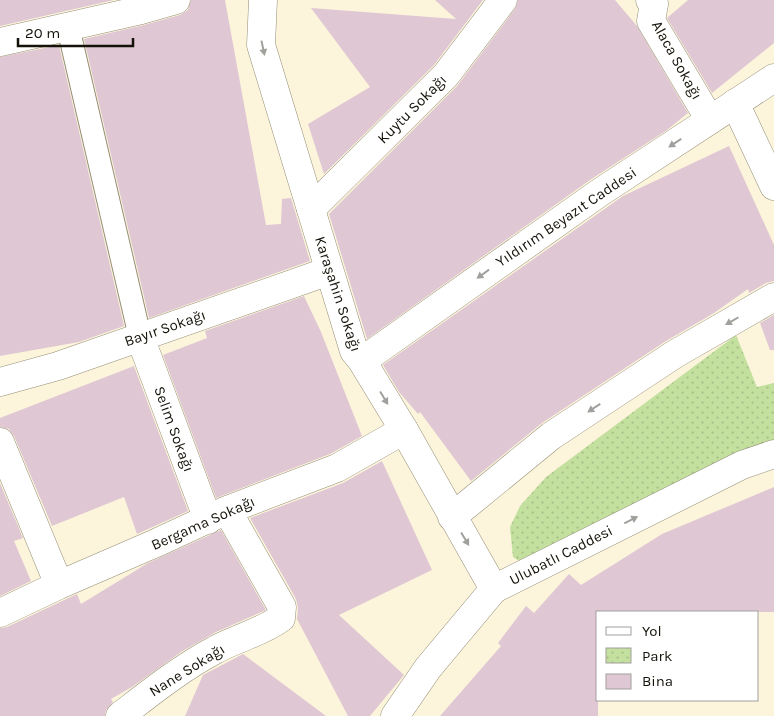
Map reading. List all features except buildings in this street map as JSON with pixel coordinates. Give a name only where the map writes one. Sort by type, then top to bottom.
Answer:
[{"type":"street","points":[[0,42],[141,10],[176,0]]},
{"type":"street","name":"Karaşahin Sokağı","points":[[263,0],[261,45],[354,352],[362,361],[404,430],[494,589]]},
{"type":"street","name":"Kuytu Sokağı","points":[[311,209],[446,75],[503,0]]},
{"type":"street","name":"Alaca Sokağı","points":[[659,1],[651,21],[710,120]]},
{"type":"street","name":"Yıldırım Beyazıt Caddesi","points":[[362,361],[599,193],[774,78]]},
{"type":"street","points":[[735,103],[774,186]]},
{"type":"street","name":"Bayır Sokağı","points":[[0,382],[58,366],[329,271]]},
{"type":"street","points":[[452,517],[550,436],[675,354],[774,297]]},
{"type":"street","name":"Selim Sokağı","points":[[140,337],[217,515]]},
{"type":"street","name":"Bergama Sokağı","points":[[0,613],[59,584],[217,515],[337,468],[404,430]]},
{"type":"street","points":[[0,442],[59,584]]},
{"type":"street","name":"Ulubatlı Caddesi","points":[[395,716],[428,668],[494,589],[742,465],[774,454]]},
{"type":"street","name":"Nane Sokağı","points":[[120,716],[162,684],[215,650],[271,626],[281,618],[282,607],[217,515]]},
{"type":"lane","points":[[68,27],[140,337]]},
{"type":"green space","points":[[736,335],[757,387],[774,383],[774,440],[525,565],[513,557],[510,527],[520,506],[546,477]]}]
